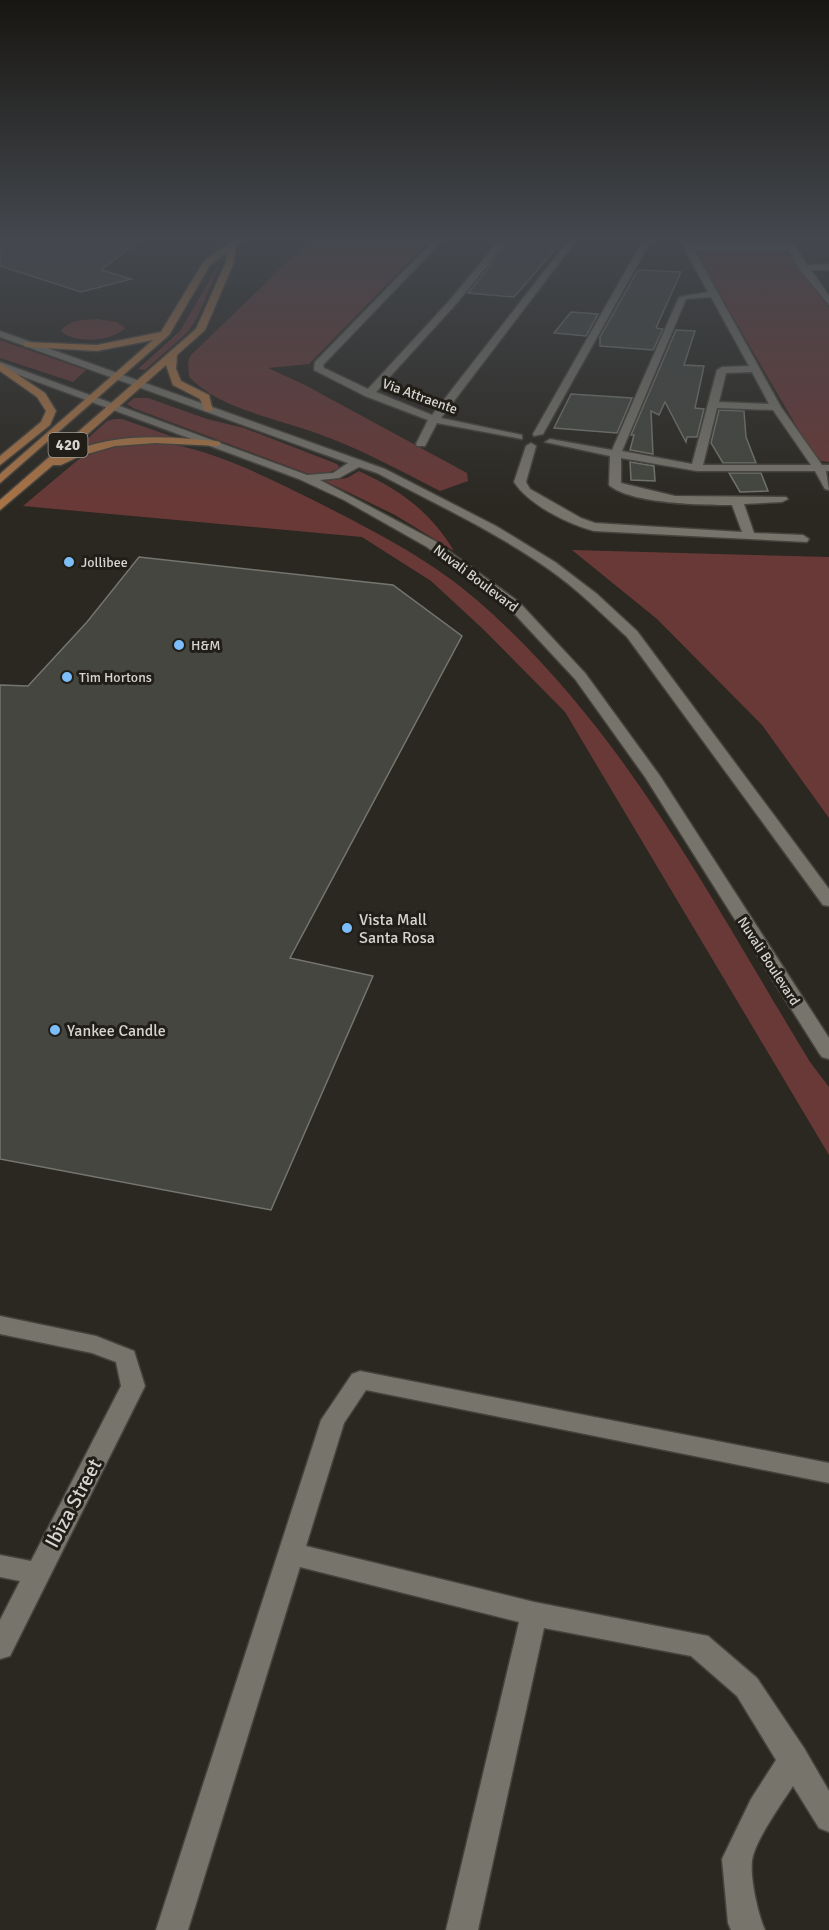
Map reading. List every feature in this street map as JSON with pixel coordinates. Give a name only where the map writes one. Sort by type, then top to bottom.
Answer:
[{"type":"main road","name":"420","points":[[0,480],[118,377],[166,333],[169,327]]},
{"type":"main road","name":"420","points":[[0,506],[201,327]]},
{"type":"main road","points":[[27,344],[97,348],[166,333]]},
{"type":"main road","points":[[172,355],[171,369],[177,383],[205,397],[209,409]]},
{"type":"main road","points":[[0,366],[41,394],[51,411],[46,423],[2,460]]},
{"type":"main road","points":[[2,460],[46,440]]},
{"type":"main road","points":[[25,483],[77,453],[112,442],[144,440],[216,444]]},
{"type":"street","name":"Via Attraente","points":[[354,327],[318,364],[319,370],[369,394],[434,419],[453,425],[518,437]]},
{"type":"street","points":[[369,394],[430,327]]},
{"type":"street","points":[[421,444],[434,419],[505,327]]},
{"type":"street","points":[[538,434],[596,327]]},
{"type":"street","points":[[670,327],[616,453],[615,485],[633,493],[737,501],[782,499]]},
{"type":"street","points":[[731,327],[776,407],[824,468],[829,487]]},
{"type":"street","points":[[0,334],[353,460],[411,486],[529,551],[572,580],[616,618],[650,657],[829,902]]},
{"type":"street","name":"Nuvali Boulevard","points":[[0,366],[303,477],[348,498],[431,544],[514,605],[580,676],[652,776],[829,1053]]},
{"type":"street","points":[[697,468],[722,370],[754,369]]},
{"type":"street","points":[[713,405],[776,407]]},
{"type":"street","points":[[550,442],[550,437],[538,434],[516,439],[520,443],[531,446],[550,442],[697,468],[824,468]]},
{"type":"street","points":[[531,446],[520,482],[526,491],[577,521],[610,528],[803,539]]},
{"type":"street","points":[[303,477],[341,474],[354,466],[353,460]]},
{"type":"street","points":[[737,501],[750,537]]},
{"type":"street","name":"Ibiza Street","points":[[0,1325],[96,1345],[126,1357],[134,1386],[0,1647]]},
{"type":"street","points":[[172,1930],[289,1552],[333,1420],[360,1380],[829,1473]]},
{"type":"street","points":[[289,1552],[534,1614],[698,1645],[747,1687],[794,1758],[829,1818]]},
{"type":"street","points":[[0,1566],[36,1573]]},
{"type":"street","points":[[462,1930],[534,1614]]},
{"type":"street","points":[[749,1930],[744,1923],[736,1859],[760,1809],[794,1758]]},
{"type":"shaded area","points":[[64,327],[125,328],[112,336],[93,340],[74,338],[61,331]]},
{"type":"shaded area","points":[[182,327],[191,327],[145,370],[138,369]]},
{"type":"shaded area","points":[[220,327],[345,327],[309,364],[268,368],[305,385],[467,473],[468,481],[440,491],[335,440],[250,412],[217,398],[189,377],[190,356]]},
{"type":"shaded area","points":[[739,327],[829,327],[829,462],[816,460]]},
{"type":"shaded area","points":[[0,340],[86,370],[73,382],[0,358]]},
{"type":"shaded area","points":[[134,398],[148,398],[207,419],[244,428],[337,464],[340,468],[327,473],[309,474],[133,408],[127,404]]},
{"type":"shaded area","points":[[122,419],[176,438],[123,438],[76,449],[107,421]]},
{"type":"shaded area","points":[[158,442],[199,451],[239,465],[379,534],[460,586],[530,650],[621,760],[662,818],[810,1062],[829,1087],[829,1155],[565,712],[483,629],[431,581],[362,537],[23,506],[85,454],[105,447]]},
{"type":"shaded area","points":[[359,471],[388,486],[413,503],[435,524],[454,551],[395,515],[325,481],[347,478]]},
{"type":"shaded area","points":[[572,550],[829,557],[829,818],[762,725],[657,619]]},
{"type":"building","points":[[559,327],[591,327],[586,336],[554,333]]},
{"type":"building","points":[[606,327],[663,329],[653,350],[600,346],[600,337]]},
{"type":"building","points":[[676,330],[695,331],[684,365],[704,366],[695,408],[704,409],[697,437],[687,437],[686,442],[665,402],[659,415],[651,411],[653,454],[630,450],[634,435],[631,435]]},
{"type":"building","points":[[571,394],[632,398],[617,433],[554,428]]},
{"type":"building","points":[[719,410],[744,411],[746,437],[756,463],[723,463],[711,443]]},
{"type":"building","points":[[630,462],[654,466],[655,481],[631,480]]},
{"type":"building","points":[[729,473],[761,473],[768,491],[740,492]]},
{"type":"building","points":[[139,557],[393,585],[462,636],[290,958],[373,976],[271,1210],[0,1159],[0,685],[28,686],[87,622]]},
{"type":"place","name":"Jollibee","points":[[69,562]]},
{"type":"place","name":"H&M","points":[[179,645]]},
{"type":"place","name":"Tim Hortons","points":[[67,677]]},
{"type":"place","name":"Vista Mall Santa Rosa","points":[[347,928]]},
{"type":"place","name":"Yankee Candle","points":[[55,1030]]}]
